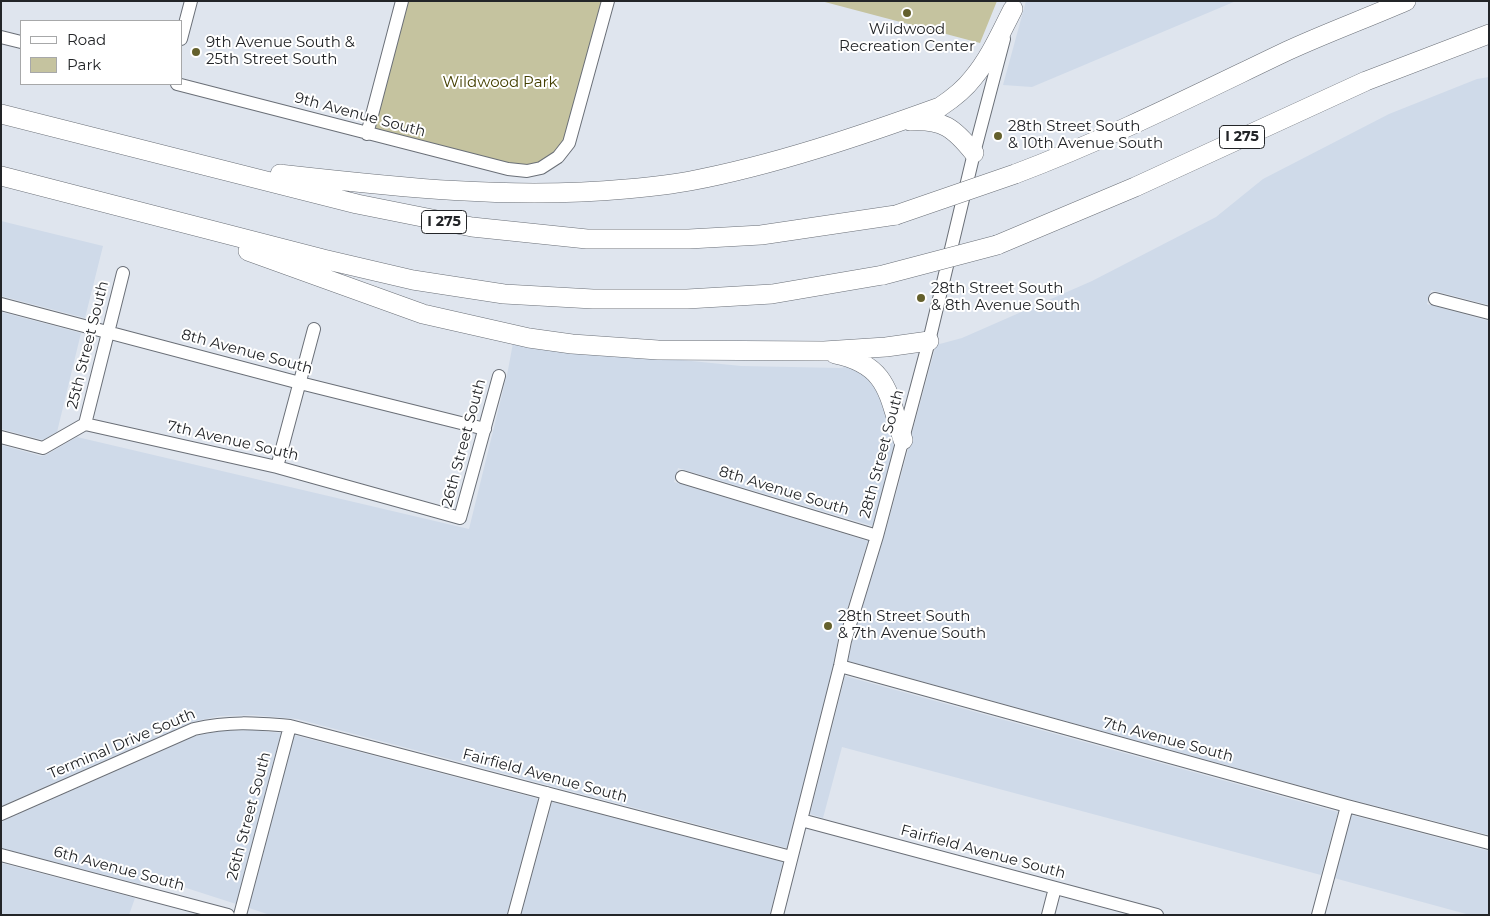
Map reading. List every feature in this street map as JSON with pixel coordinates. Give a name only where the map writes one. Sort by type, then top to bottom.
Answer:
[{"type":"highway","name":"I 275","points":[[1,114],[357,204],[472,227],[587,239],[689,239],[761,234],[896,215],[1015,174],[1080,149],[1290,50],[1406,1]]},
{"type":"highway","points":[[202,165],[339,181],[451,191],[533,194],[587,192],[690,181],[825,146],[940,107],[954,97],[973,78],[989,53],[1014,5]]},
{"type":"highway","name":"I 275","points":[[1,176],[314,257],[404,278],[504,294],[594,299],[687,299],[772,294],[883,274],[998,245],[1136,188],[1366,81],[1489,34]]},
{"type":"highway","points":[[899,122],[920,121],[943,124],[959,134],[974,153]]},
{"type":"highway","points":[[141,212],[423,314],[529,338],[572,344],[658,350],[824,351],[886,347],[929,341]]},
{"type":"highway","points":[[824,351],[849,357],[872,368],[886,386],[903,440]]},
{"type":"street","points":[[182,35],[191,1]]},
{"type":"street","name":"9th Avenue South","points":[[181,85],[508,169],[519,171],[536,170],[552,162],[569,143],[608,1]]},
{"type":"street","points":[[367,134],[403,3]]},
{"type":"street","name":"28th Street South","points":[[777,915],[845,640],[877,536],[903,440],[974,153],[1014,5]]},
{"type":"street","points":[[1,37],[20,42]]},
{"type":"street","name":"25th Street South","points":[[85,424],[123,273]]},
{"type":"street","points":[[1435,299],[1489,313]]},
{"type":"street","name":"8th Avenue South","points":[[1,304],[300,383],[485,429]]},
{"type":"street","points":[[277,467],[314,329]]},
{"type":"street","name":"26th Street South","points":[[460,518],[499,376]]},
{"type":"street","points":[[1,437],[43,448],[85,424]]},
{"type":"street","name":"7th Avenue South","points":[[85,424],[277,467],[460,518]]},
{"type":"street","name":"8th Avenue South","points":[[682,477],[877,536]]},
{"type":"street","name":"7th Avenue South","points":[[840,666],[1346,806],[1489,843]]},
{"type":"street","name":"Terminal Drive South","points":[[1,814],[194,729],[220,723],[252,722],[290,726]]},
{"type":"street","name":"26th Street South","points":[[240,915],[290,726]]},
{"type":"street","name":"Fairfield Avenue South","points":[[290,726],[792,857]]},
{"type":"street","points":[[514,915],[547,793]]},
{"type":"street","points":[[1318,915],[1346,806]]},
{"type":"street","name":"Fairfield Avenue South","points":[[801,820],[1157,915]]},
{"type":"street","name":"6th Avenue South","points":[[1,855],[228,915]]},
{"type":"street","points":[[1048,915],[1056,888]]},
{"type":"shaded area","points":[[1026,1],[1236,1],[1032,87],[1003,85]]},
{"type":"shaded area","points":[[1489,77],[1489,305],[1431,290],[1427,304],[1489,321],[1489,835],[1349,799],[848,661],[909,446],[912,444],[910,440],[936,345],[962,338],[1092,281],[1216,217],[1263,179],[1389,114],[1477,79]]},
{"type":"shaded area","points":[[1,221],[103,246],[85,318],[1,296]]},
{"type":"shaded area","points":[[1,312],[81,333],[57,432],[43,440],[1,429]]},
{"type":"shaded area","points":[[513,343],[741,366],[840,368],[850,366],[867,375],[882,393],[896,441],[873,526],[678,468],[674,482],[868,541],[838,639],[834,665],[787,848],[297,719],[253,715],[220,716],[192,722],[1,806],[1,445],[41,456],[77,437],[469,529]]},
{"type":"shaded area","points":[[845,676],[1338,812],[1321,875],[842,747],[823,818],[810,814]]},
{"type":"shaded area","points":[[252,730],[281,733],[236,904],[143,874],[140,884],[1,848],[1,822],[196,736],[220,731]]},
{"type":"shaded area","points":[[294,735],[539,799],[507,915],[270,915],[249,908]]},
{"type":"shaded area","points":[[552,802],[783,862],[770,915],[521,915]]},
{"type":"shaded area","points":[[1351,815],[1489,851],[1489,915],[1470,915],[1334,878]]},
{"type":"shaded area","points":[[1,863],[135,898],[129,915],[1,915]]},
{"type":"green space","name":"Wildwood Park","points":[[402,1],[608,1],[571,136],[536,170],[367,134]]},
{"type":"green space","points":[[821,1],[997,1],[980,43]]},
{"type":"place","name":"Wildwood Recreation Center","points":[[907,13]]},
{"type":"place","name":"9th Avenue South & 25th Street South","points":[[196,52]]},
{"type":"place","name":"28th Street South & 10th Avenue South","points":[[998,136]]},
{"type":"place","name":"28th Street South & 8th Avenue South","points":[[921,298]]},
{"type":"place","name":"28th Street South & 7th Avenue South","points":[[828,626]]}]
